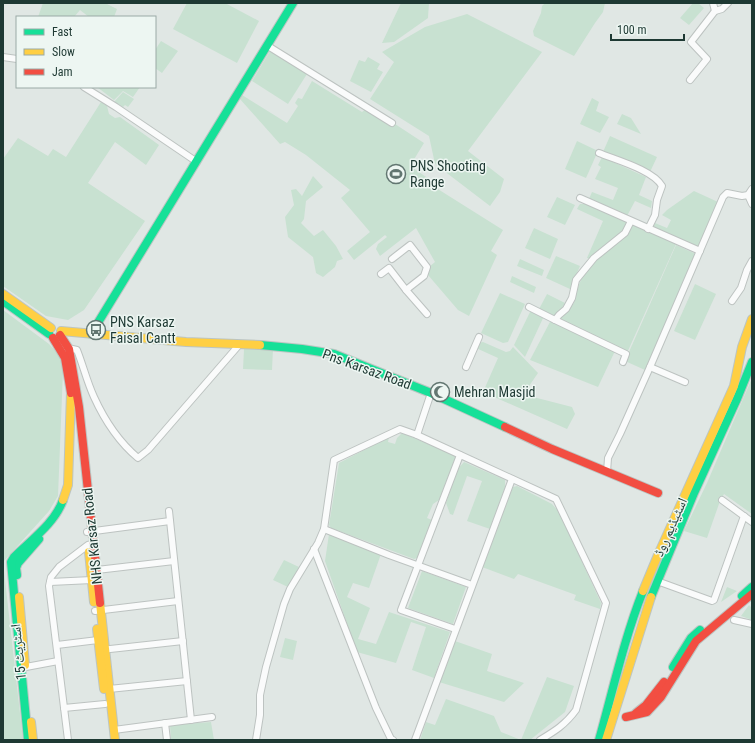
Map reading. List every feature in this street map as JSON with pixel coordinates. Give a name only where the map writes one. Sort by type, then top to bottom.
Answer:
[{"type":"street","points":[[91,334],[293,3]]},
{"type":"street","points":[[713,3],[714,11]]},
{"type":"street","points":[[690,80],[707,59],[690,42],[714,11],[722,9],[728,3]]},
{"type":"street","points":[[268,46],[392,123]]},
{"type":"street","points":[[3,58],[16,59]]},
{"type":"street","points":[[86,88],[197,162]]},
{"type":"street","points":[[599,153],[642,171],[659,182],[662,186],[657,200],[655,215],[648,229]]},
{"type":"street","points":[[607,472],[608,458],[650,367],[724,196],[727,193],[733,193],[742,196],[750,192],[752,204]]},
{"type":"street","points":[[580,198],[700,252]]},
{"type":"street","points":[[555,320],[566,309],[572,298],[576,280],[594,258],[625,233],[630,221]]},
{"type":"street","points":[[392,259],[410,245],[427,267],[424,276],[406,290]]},
{"type":"street","points":[[732,301],[741,288],[747,270],[752,261]]},
{"type":"street","points":[[381,274],[389,268],[427,314]]},
{"type":"street","name":"NHS Karsaz Road","points":[[3,294],[55,333],[68,348],[73,367],[89,531],[103,650],[109,740]]},
{"type":"street","name":"NHS Karsaz Road","points":[[3,301],[55,333],[65,358],[80,442]]},
{"type":"street","points":[[528,307],[626,354],[623,362]]},
{"type":"street","name":"اسٹیڈیم روڈ","points":[[599,740],[637,607],[661,548],[734,386],[742,346],[752,319]]},
{"type":"street","name":"Pns Karsaz Road","points":[[55,333],[91,334],[288,348],[334,354],[431,393],[552,449],[658,494]]},
{"type":"street","points":[[466,367],[479,337]]},
{"type":"street","points":[[68,348],[77,350],[94,397],[110,427],[130,451],[138,458],[153,444],[239,345]]},
{"type":"street","name":"اسٹیڈیم روڈ","points":[[606,740],[648,603],[694,493],[737,399],[752,362]]},
{"type":"street","points":[[650,367],[685,382]]},
{"type":"street","name":"اسٹریٹ 15","points":[[28,740],[11,562],[14,557],[53,519],[61,506],[68,485],[71,392]]},
{"type":"street","points":[[417,435],[431,393]]},
{"type":"street","points":[[256,740],[260,715],[260,695],[266,667],[284,604],[290,589],[324,529],[334,460],[400,429],[417,435],[556,499],[606,603],[576,710],[560,728],[540,740]]},
{"type":"street","points":[[455,629],[401,610],[460,455]]},
{"type":"street","points":[[415,740],[512,479]]},
{"type":"street","points":[[33,740],[16,566],[64,511],[66,506],[68,485]]},
{"type":"street","points":[[722,500],[752,522]]},
{"type":"street","points":[[169,511],[191,720]]},
{"type":"street","points":[[657,581],[712,601],[714,600],[744,516]]},
{"type":"street","points":[[89,531],[170,521]]},
{"type":"street","points":[[324,529],[472,585]]},
{"type":"street","name":"NHS Karsaz Road","points":[[89,531],[88,545],[94,575]]},
{"type":"street","points":[[68,740],[50,582],[51,577],[59,567],[88,545]]},
{"type":"street","points":[[314,549],[376,708],[391,739],[393,740]]},
{"type":"street","points":[[50,582],[174,561]]},
{"type":"street","points":[[630,716],[646,705],[659,689],[691,638],[751,593]]},
{"type":"street","points":[[98,611],[178,601]]},
{"type":"street","name":"NHS Karsaz Road","points":[[98,611],[98,640],[103,650]]},
{"type":"street","points":[[734,620],[752,624]]},
{"type":"street","points":[[56,645],[98,640]]},
{"type":"street","points":[[103,650],[183,641]]},
{"type":"street","points":[[26,667],[58,661]]},
{"type":"street","points":[[64,708],[107,696],[187,681]]},
{"type":"street","name":"NHS Karsaz Road","points":[[107,696],[115,740]]},
{"type":"street","points":[[114,730],[212,717]]},
{"type":"street","points":[[165,723],[167,740]]},
{"type":"green space","points":[[43,3],[105,3],[117,9],[114,16],[88,16],[80,10],[75,16],[38,16]]},
{"type":"green space","points":[[187,3],[225,3],[259,21],[237,63],[173,29]]},
{"type":"green space","points":[[401,3],[429,3],[428,18],[394,42],[382,43]]},
{"type":"green space","points":[[545,3],[605,3],[603,12],[574,56],[534,36],[533,31],[541,13],[542,6]]},
{"type":"green space","points":[[693,3],[698,3],[704,8],[689,25],[680,18]]},
{"type":"green space","points":[[467,14],[542,52],[468,151],[504,179],[500,192],[490,206],[435,164],[429,136],[370,99],[394,62],[382,52],[425,27]]},
{"type":"green space","points":[[161,41],[178,51],[162,73],[156,69],[156,48]]},
{"type":"green space","points":[[270,51],[307,74],[288,104],[252,81]]},
{"type":"green space","points":[[368,57],[380,64],[377,69],[383,72],[371,92],[350,81],[359,60],[365,62]]},
{"type":"green space","points":[[312,81],[362,112],[366,109],[392,126],[395,124],[424,143],[410,166],[435,183],[433,186],[503,230],[491,251],[497,255],[469,316],[458,310],[428,275],[429,267],[435,262],[416,228],[380,256],[376,249],[378,244],[387,237],[385,235],[354,260],[347,251],[370,232],[341,198],[350,190],[306,155],[285,142],[280,144],[239,98],[242,95],[287,123],[298,106],[295,103],[298,98],[302,99]]},
{"type":"green space","points":[[98,88],[139,88],[133,97],[123,91],[114,100]]},
{"type":"green space","points":[[123,92],[134,99],[128,107],[125,105],[123,107],[114,102]]},
{"type":"green space","points":[[592,98],[599,102],[596,111],[609,117],[600,133],[580,124]]},
{"type":"green space","points":[[101,102],[107,106],[109,114],[115,118],[120,117],[159,145],[146,165],[115,142],[88,183],[145,221],[84,310],[68,320],[46,316],[3,286],[3,159],[18,138],[48,156],[53,149],[66,157]]},
{"type":"green space","points":[[622,114],[631,118],[641,134],[617,124]]},
{"type":"green space","points":[[610,136],[657,157],[650,172],[603,152]]},
{"type":"green space","points":[[577,141],[598,151],[586,178],[565,169]]},
{"type":"green space","points":[[602,157],[646,177],[639,195],[652,201],[651,208],[635,201],[627,216],[589,199],[592,192],[613,200],[618,188],[595,179],[601,167],[598,165]]},
{"type":"green space","points":[[313,176],[323,187],[306,201],[304,219],[301,223],[314,236],[323,230],[336,246],[343,259],[337,261],[335,267],[323,277],[316,273],[313,257],[288,237],[285,217],[294,205],[291,190],[296,189],[302,196]]},
{"type":"green space","points":[[694,191],[718,202],[698,249],[653,228],[655,223],[667,228],[671,220],[662,215]]},
{"type":"green space","points":[[557,197],[575,205],[565,225],[547,217]]},
{"type":"green space","points":[[580,204],[591,206],[627,222],[623,233],[591,259],[587,258],[603,221],[577,209]]},
{"type":"green space","points":[[632,224],[676,244],[627,353],[556,319],[574,303],[576,292],[583,275],[591,264],[625,236]]},
{"type":"green space","points":[[534,228],[558,239],[550,259],[525,248]]},
{"type":"green space","points":[[676,245],[696,254],[645,370],[625,361]]},
{"type":"green space","points":[[556,256],[580,266],[570,289],[546,278]]},
{"type":"green space","points":[[520,259],[544,270],[542,276],[517,266]]},
{"type":"green space","points":[[512,276],[536,287],[534,293],[510,282]]},
{"type":"green space","points":[[695,284],[716,294],[695,340],[674,331]]},
{"type":"green space","points":[[500,293],[525,304],[508,342],[503,343],[481,333]]},
{"type":"green space","points":[[547,294],[565,303],[555,319],[538,311]]},
{"type":"green space","points":[[3,310],[49,344],[61,357],[63,371],[58,496],[49,511],[3,562]]},
{"type":"green space","points":[[531,310],[544,316],[525,357],[514,345]]},
{"type":"green space","points":[[551,320],[615,351],[598,387],[530,360]]},
{"type":"green space","points":[[483,342],[506,352],[510,351],[513,347],[538,373],[525,392],[528,396],[572,407],[575,414],[567,429],[483,392],[498,358],[476,348],[478,343]]},
{"type":"green space","points":[[244,349],[273,349],[272,370],[243,369]]},
{"type":"green space","points":[[752,378],[752,514],[724,494],[720,501],[707,538],[684,531],[707,483]]},
{"type":"green space","points":[[402,433],[456,456],[439,500],[433,504],[427,518],[432,520],[417,558],[414,559],[331,528],[329,525],[339,463],[389,437],[388,442],[395,444],[397,438]]},
{"type":"green space","points":[[464,462],[505,480],[505,487],[490,529],[467,521],[482,481],[467,476],[453,515],[450,514],[446,503],[457,470]]},
{"type":"green space","points":[[517,486],[552,504],[559,512],[601,603],[600,609],[574,600],[576,595],[518,574],[514,579],[482,567],[513,487]]},
{"type":"green space","points":[[329,534],[381,554],[369,588],[353,583],[347,597],[370,608],[358,639],[376,644],[389,612],[450,632],[434,678],[412,670],[426,627],[411,622],[396,663],[357,652],[325,561]]},
{"type":"green space","points":[[284,560],[299,567],[288,587],[273,580]]},
{"type":"green space","points":[[3,562],[23,740],[3,740]]},
{"type":"green space","points":[[422,571],[466,587],[453,624],[408,608]]},
{"type":"green space","points":[[727,587],[737,591],[721,602]]},
{"type":"green space","points":[[749,605],[752,608],[752,620],[741,616]]},
{"type":"green space","points":[[285,638],[297,641],[293,660],[280,657]]},
{"type":"green space","points":[[455,641],[492,654],[487,671],[524,683],[504,702],[439,682]]},
{"type":"green space","points":[[547,677],[574,686],[565,712],[530,740],[521,740]]},
{"type":"green space","points":[[446,699],[494,716],[501,732],[521,740],[420,740],[426,722],[435,725]]},
{"type":"green space","points":[[211,722],[214,740],[171,740],[170,725]]},
{"type":"traffic: fast","points":[[91,334],[293,3]]},
{"type":"traffic: fast","points":[[3,301],[49,334]]},
{"type":"traffic: fast","points":[[260,345],[334,354],[431,393],[505,427]]},
{"type":"traffic: fast","points":[[651,597],[694,493],[737,399],[752,362]]},
{"type":"traffic: fast","points":[[28,740],[11,562],[14,557],[48,524],[63,500]]},
{"type":"traffic: fast","points":[[17,575],[16,568],[18,563],[39,539]]},
{"type":"traffic: fast","points":[[742,596],[752,587]]},
{"type":"traffic: fast","points":[[599,740],[624,646],[643,591]]},
{"type":"traffic: fast","points":[[673,667],[691,638],[700,630]]},
{"type":"traffic: slow","points":[[3,294],[51,328]]},
{"type":"traffic: slow","points":[[643,591],[734,386],[742,347],[752,319]]},
{"type":"traffic: slow","points":[[61,331],[186,342],[260,345]]},
{"type":"traffic: slow","points":[[63,500],[68,485],[71,392]]},
{"type":"traffic: slow","points":[[89,552],[94,602]]},
{"type":"traffic: slow","points":[[19,597],[25,665]]},
{"type":"traffic: slow","points":[[606,740],[651,597]]},
{"type":"traffic: slow","points":[[100,603],[115,740]]},
{"type":"traffic: slow","points":[[97,629],[104,689]]},
{"type":"traffic: slow","points":[[31,722],[33,740]]},
{"type":"traffic: jam","points":[[60,335],[69,349],[79,407],[100,603]]},
{"type":"traffic: jam","points":[[53,338],[65,358],[71,393]]},
{"type":"traffic: jam","points":[[505,427],[552,449],[658,493]]},
{"type":"traffic: jam","points":[[626,717],[647,712],[661,697],[696,641],[752,594]]},
{"type":"traffic: jam","points":[[636,713],[646,705],[664,682]]},
{"type":"place","name":"PNS Shooting Range","points":[[396,174]]},
{"type":"place","name":"PNS Karsaz Faisal Cantt","points":[[96,330]]},
{"type":"place","name":"Mehran Masjid","points":[[440,392]]}]
